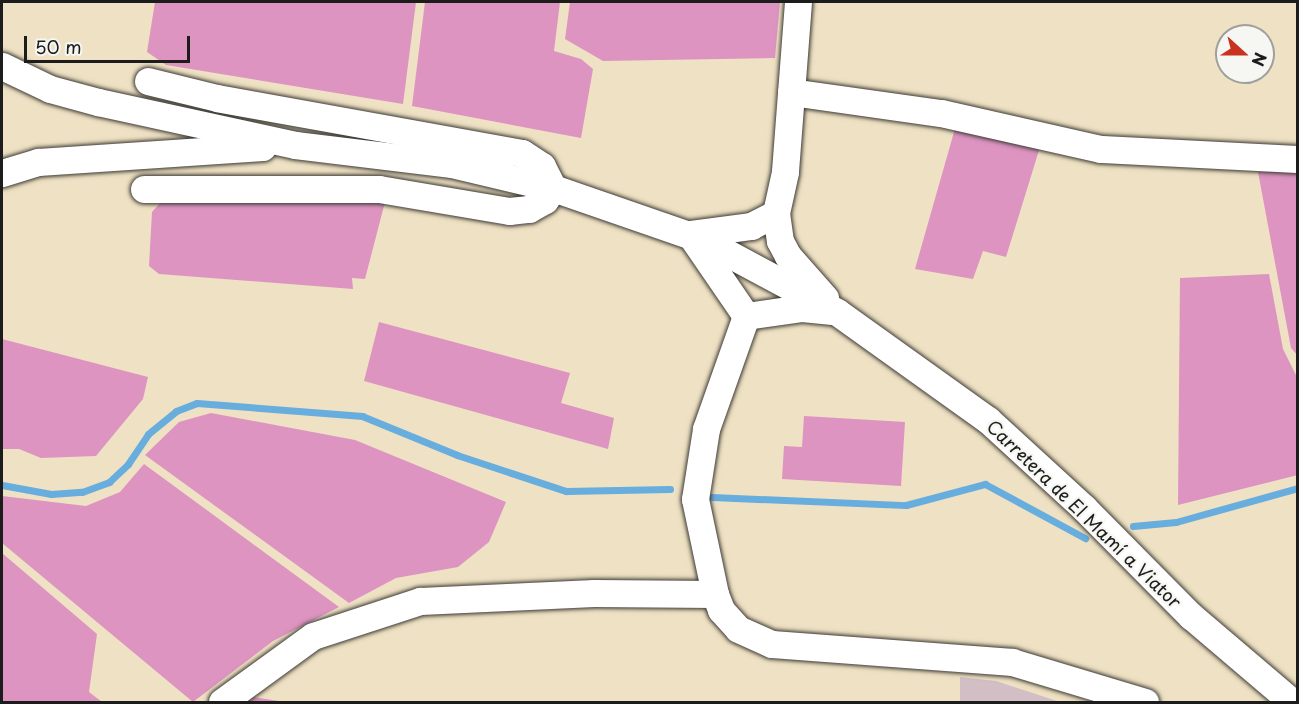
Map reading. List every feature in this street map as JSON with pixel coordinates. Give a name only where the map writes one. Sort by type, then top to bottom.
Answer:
[{"type":"street","points":[[798,2],[784,172],[776,213],[780,241],[788,256],[837,312]]},
{"type":"street","points":[[2,66],[50,90],[296,145]]},
{"type":"street","points":[[144,189],[379,189],[510,211],[537,205],[553,188],[542,166],[522,153],[217,98],[148,81]]},
{"type":"street","points":[[791,92],[941,113],[1101,149],[1298,159]]},
{"type":"street","points":[[2,173],[38,162],[296,145]]},
{"type":"street","name":"Carretera de El Mamí a Viator","points":[[296,145],[452,164],[553,188],[689,235],[837,312],[988,420],[1084,508],[1191,616],[1292,702]]},
{"type":"street","points":[[689,235],[751,226],[776,213]]},
{"type":"street","points":[[689,235],[715,266],[746,316]]},
{"type":"street","points":[[746,316],[802,308],[837,312]]},
{"type":"street","points":[[746,316],[706,429],[695,499],[715,594],[721,610],[738,628],[772,644],[1012,662],[1145,702]]},
{"type":"street","points":[[222,702],[313,636],[420,601],[594,593],[715,594]]},
{"type":"shaded area","points":[[960,677],[996,681],[1060,702],[960,702]]},
{"type":"building","points":[[155,2],[416,2],[403,104],[166,65],[147,52]]},
{"type":"building","points":[[425,2],[560,2],[554,51],[581,59],[593,69],[581,138],[412,106]]},
{"type":"building","points":[[570,2],[780,2],[775,58],[603,61],[565,39]]},
{"type":"building","points":[[956,125],[1040,147],[1006,257],[983,251],[973,279],[915,269]]},
{"type":"building","points":[[1258,172],[1298,172],[1298,356],[1291,348]]},
{"type":"building","points":[[161,202],[385,202],[365,279],[352,278],[353,289],[159,274],[149,266],[152,212]]},
{"type":"building","points":[[1269,274],[1283,349],[1298,379],[1298,475],[1178,505],[1180,278]]},
{"type":"building","points":[[379,322],[570,373],[561,403],[614,418],[608,449],[364,381]]},
{"type":"building","points":[[2,339],[148,377],[143,399],[96,456],[41,458],[19,449],[2,449]]},
{"type":"building","points":[[211,413],[355,440],[506,502],[489,542],[458,567],[396,578],[349,603],[145,455],[179,422]]},
{"type":"building","points":[[804,416],[905,422],[901,486],[782,479],[784,446],[802,447]]},
{"type":"building","points":[[144,464],[339,607],[273,641],[193,702],[2,543],[2,496],[86,506],[120,492]]},
{"type":"building","points":[[2,553],[97,634],[89,692],[102,702],[2,702]]},
{"type":"building","points":[[253,697],[279,701],[279,702],[247,702]]},
{"type":"waterway","points":[[2,485],[51,494],[82,492],[109,482],[128,464],[148,434],[176,411],[197,403],[362,416],[457,455],[566,491],[670,489]]},
{"type":"waterway","points":[[712,497],[906,505],[985,484],[1085,538]]},
{"type":"waterway","points":[[1133,526],[1176,522],[1298,488]]}]
